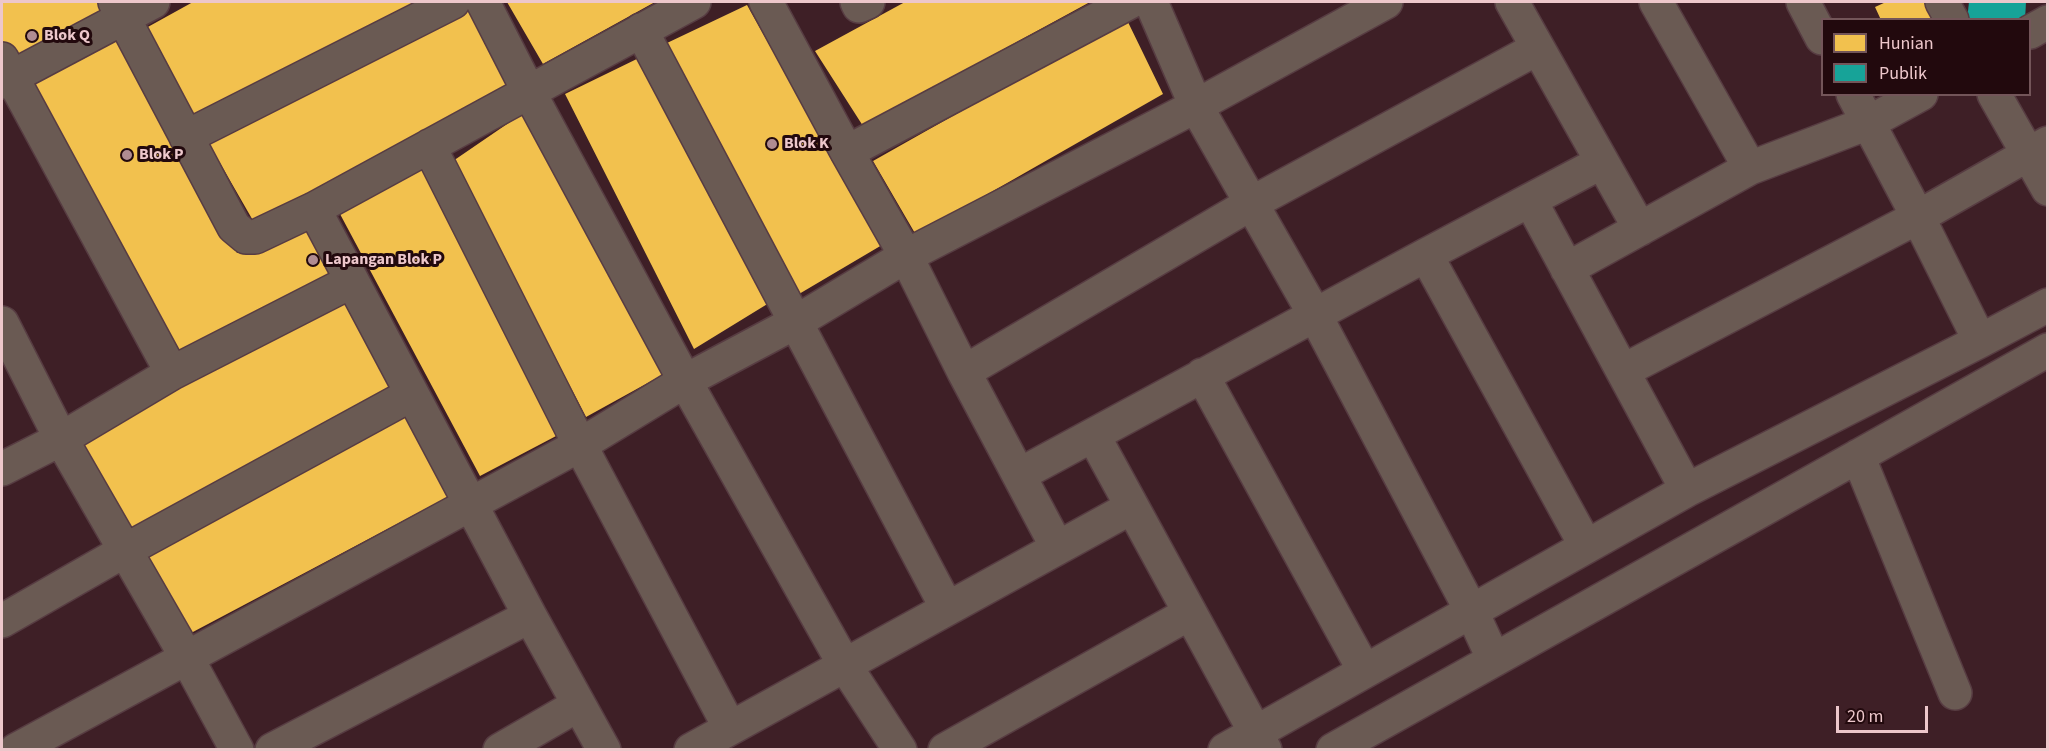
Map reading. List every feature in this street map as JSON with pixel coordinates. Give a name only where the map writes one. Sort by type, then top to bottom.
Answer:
[{"type":"street","points":[[153,2],[119,9],[5,73],[172,373]]},
{"type":"street","points":[[186,137],[453,2]]},
{"type":"street","points":[[483,2],[685,381],[844,664],[900,750]]},
{"type":"street","points":[[119,9],[234,227],[246,237],[255,237],[314,209],[694,2]]},
{"type":"street","points":[[766,2],[906,256],[964,372],[1057,547]]},
{"type":"street","points":[[857,2],[859,6],[868,2]]},
{"type":"street","points":[[847,152],[1130,2]]},
{"type":"street","points":[[1150,2],[1196,106],[1315,315],[1471,610],[1494,660]]},
{"type":"street","points":[[16,750],[580,445],[685,381],[796,322],[906,256],[1196,106],[1386,2]]},
{"type":"street","points":[[1512,2],[1640,229]]},
{"type":"street","points":[[1656,2],[1750,168]]},
{"type":"street","points":[[1803,2],[1821,36]]},
{"type":"street","points":[[1942,2],[1951,18]]},
{"type":"street","points":[[2031,31],[2048,22]]},
{"type":"street","points":[[642,30],[947,608]]},
{"type":"street","points":[[964,372],[1252,203],[1538,48]]},
{"type":"street","points":[[1854,96],[1980,341]]},
{"type":"street","points":[[1567,269],[1750,168],[1868,123],[1917,96]]},
{"type":"street","points":[[1996,96],[2038,148],[2048,189]]},
{"type":"street","points":[[429,146],[580,445],[730,728]]},
{"type":"street","points":[[1623,372],[1918,217],[2038,148]]},
{"type":"street","points":[[1019,475],[1602,162]]},
{"type":"street","points":[[1530,200],[1687,490]]},
{"type":"street","points":[[314,209],[530,616],[604,750]]},
{"type":"street","points":[[1426,255],[1586,546]]},
{"type":"street","points":[[2,469],[61,439],[172,373],[352,281]]},
{"type":"street","points":[[1225,750],[1260,741],[1364,670],[1687,490],[2048,305]]},
{"type":"street","points":[[2,323],[61,439],[126,550],[237,750]]},
{"type":"street","points":[[1332,750],[2048,350]]},
{"type":"street","points":[[1202,375],[1364,670]]},
{"type":"street","points":[[2,621],[126,550],[412,394]]},
{"type":"street","points":[[1093,435],[1260,741]]},
{"type":"street","points":[[1858,456],[1955,693]]},
{"type":"street","points":[[691,750],[1132,507]]},
{"type":"street","points":[[945,750],[1190,614]]},
{"type":"street","points":[[272,750],[530,616]]},
{"type":"street","points":[[506,748],[578,705]]},
{"type":"building: Hunian","name":"Blok Q","points":[[2,2],[103,2],[109,13],[2,69]]},
{"type":"building: Hunian","name":"Blok P","points":[[193,2],[425,2],[196,121],[146,28]]},
{"type":"building: Hunian","points":[[507,2],[655,2],[543,64]]},
{"type":"building: Hunian","name":"Blok K","points":[[905,2],[1090,2],[863,126],[815,51]]},
{"type":"building: Hunian","points":[[1886,2],[1929,2],[1937,18],[1880,18],[1875,7]]},
{"type":"building: Hunian","name":"Blok P","points":[[471,5],[511,89],[255,224],[205,137]]},
{"type":"building: Hunian","name":"Blok K","points":[[747,5],[882,245],[799,294],[667,43]]},
{"type":"building: Hunian","name":"Blok K","points":[[1126,18],[1163,94],[916,235],[873,161]]},
{"type":"building: Hunian","name":"Blok P","points":[[117,35],[237,253],[310,226],[336,276],[177,355],[33,84]]},
{"type":"building: Hunian","points":[[645,55],[769,303],[694,349],[565,94]]},
{"type":"building: Hunian","points":[[529,109],[664,374],[586,417],[453,161]]},
{"type":"building: Hunian","points":[[425,161],[558,435],[480,476],[340,214]]},
{"type":"building: Hunian","points":[[350,296],[392,387],[133,530],[80,439]]},
{"type":"building: Hunian","points":[[407,412],[450,496],[191,633],[146,553]]},
{"type":"building: Publik","points":[[1969,2],[2026,2],[2025,18],[1967,18]]},
{"type":"place","name":"Blok Q","points":[[32,36]]},
{"type":"place","name":"Blok K","points":[[772,144]]},
{"type":"place","name":"Blok P","points":[[127,155]]},
{"type":"place","name":"Lapangan Blok P","points":[[313,260]]}]
